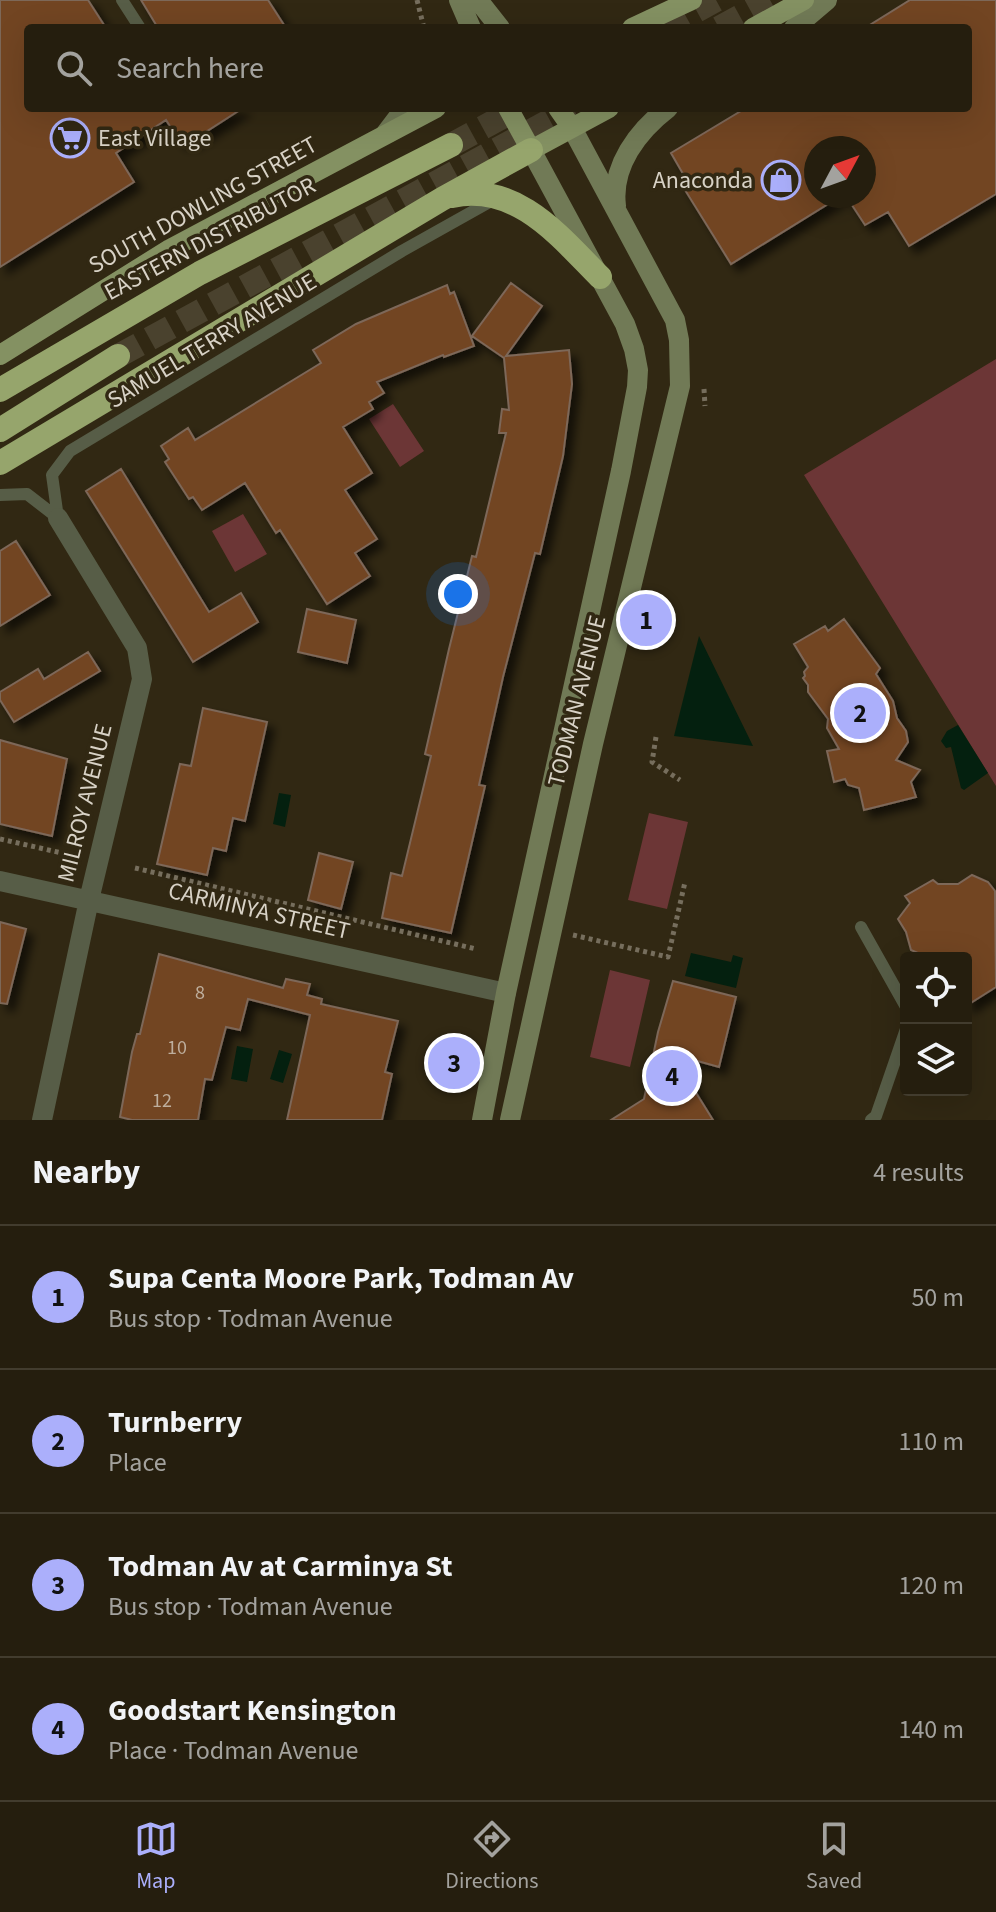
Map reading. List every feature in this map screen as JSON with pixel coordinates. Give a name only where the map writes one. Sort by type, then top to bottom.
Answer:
[{"type":"highway","name":"EASTERN DISTRIBUTOR","points":[[0,390],[214,265],[451,145]]},
{"type":"highway","points":[[0,463],[442,199],[531,150]]},
{"type":"highway","points":[[442,199],[464,194],[496,198],[534,213],[600,277]]},
{"type":"highway","points":[[0,430],[118,356]]},
{"type":"main road","points":[[454,24],[457,0]]},
{"type":"main road","points":[[457,0],[469,24]]},
{"type":"main road","points":[[478,0],[497,24]]},
{"type":"main road","points":[[641,24],[692,0]]},
{"type":"main road","points":[[760,24],[804,0]]},
{"type":"main road","points":[[799,24],[827,0]]},
{"type":"main road","points":[[386,133],[402,112]]},
{"type":"main road","name":"SOUTH DOWLING STREET","points":[[0,355],[170,249],[428,112]]},
{"type":"main road","points":[[510,112],[531,150],[602,112]]},
{"type":"main road","points":[[561,112],[572,128]]},
{"type":"main road","points":[[617,210],[616,187],[629,149],[645,127],[663,112]]},
{"type":"main road","name":"TODMAN AVENUE","points":[[510,1120],[551,931],[680,386],[679,340],[675,320],[572,128]]},
{"type":"main road","name":"TODMAN AVENUE","points":[[482,1120],[506,993],[637,387],[634,349],[625,324],[531,150]]},
{"type":"street","name":"MILROY AVENUE","points":[[42,1120],[89,900],[142,679],[137,648],[58,518]]},
{"type":"street","name":"CARMINYA STREET","points":[[0,881],[506,993]]},
{"type":"lane","points":[[122,0],[137,24]]},
{"type":"lane","name":"SAMUEL TERRY AVENUE","points":[[58,518],[52,475],[70,451],[410,246],[496,198]]},
{"type":"lane","points":[[0,495],[27,494],[58,518]]},
{"type":"lane","points":[[861,927],[900,996]]},
{"type":"lane","points":[[871,1120],[876,1116],[900,1046]]},
{"type":"path","points":[[417,0],[423,24]]},
{"type":"path","points":[[656,737],[652,762],[680,780]]},
{"type":"path","points":[[0,839],[62,853]]},
{"type":"path","points":[[135,868],[476,949]]},
{"type":"path","points":[[551,931],[668,957],[685,882]]},
{"type":"shaded area","points":[[996,359],[996,786],[804,475]]},
{"type":"shaded area","points":[[393,404],[424,451],[400,467],[369,419]]},
{"type":"shaded area","points":[[243,514],[267,554],[235,572],[212,531]]},
{"type":"shaded area","points":[[699,636],[753,746],[674,736]]},
{"type":"shaded area","points":[[958,725],[988,773],[964,790],[951,747],[946,748],[941,741],[947,731]]},
{"type":"shaded area","points":[[279,793],[291,795],[285,827],[273,824]]},
{"type":"shaded area","points":[[649,813],[688,822],[667,909],[628,900]]},
{"type":"shaded area","points":[[691,953],[731,962],[733,955],[743,958],[736,988],[685,976]]},
{"type":"shaded area","points":[[610,970],[650,980],[630,1067],[590,1057]]},
{"type":"shaded area","points":[[237,1046],[253,1049],[247,1082],[231,1079]]},
{"type":"shaded area","points":[[279,1050],[292,1054],[283,1083],[270,1079]]},
{"type":"building","name":"East Village","points":[[0,0],[88,0],[103,24],[24,24],[24,112],[237,112],[190,142],[187,137],[180,142],[166,120],[116,153],[134,182],[0,267]]},
{"type":"building","points":[[141,0],[268,0],[283,24],[156,24]]},
{"type":"building","points":[[910,0],[996,0],[996,194],[909,246],[888,212],[865,225],[854,208],[876,208],[876,136],[804,136],[804,208],[822,208],[731,264],[680,182],[686,179],[671,153],[739,112],[972,112],[972,24],[871,24]]},
{"type":"building","points":[[511,283],[542,306],[506,356],[569,350],[572,384],[563,456],[540,554],[535,553],[503,677],[479,785],[485,786],[451,933],[382,918],[391,873],[402,876],[431,756],[425,754],[449,649],[472,556],[476,557],[506,433],[499,433],[502,409],[509,410],[504,358],[472,336]]},
{"type":"building","points":[[447,285],[450,294],[454,292],[474,346],[377,382],[384,393],[369,402],[373,409],[343,427],[372,473],[345,490],[377,539],[355,553],[370,576],[327,604],[280,530],[276,533],[245,483],[202,510],[193,497],[189,499],[165,462],[169,459],[161,446],[188,428],[195,440],[321,363],[313,350],[356,324]]},
{"type":"building","points":[[121,469],[209,612],[241,593],[258,622],[193,662],[86,491]]},
{"type":"building","points":[[16,541],[50,595],[0,626],[0,551]]},
{"type":"building","points":[[307,609],[356,620],[347,663],[298,652]]},
{"type":"building","points":[[844,619],[880,668],[876,674],[893,701],[897,718],[906,731],[908,742],[896,760],[920,770],[911,782],[916,797],[864,810],[859,788],[848,785],[845,779],[834,782],[827,751],[839,749],[827,728],[828,719],[808,692],[803,678],[808,667],[794,644],[825,626],[828,631]]},
{"type":"building","points":[[88,652],[100,671],[14,722],[0,700],[0,692],[38,669],[44,679]]},
{"type":"building","points":[[203,708],[267,722],[245,821],[233,818],[226,851],[213,848],[207,875],[157,864],[180,764],[191,766]]},
{"type":"building","points":[[0,740],[67,759],[52,836],[0,824]]},
{"type":"building","points":[[319,853],[353,862],[341,909],[308,900]]},
{"type":"building","points":[[972,875],[988,882],[995,891],[996,987],[972,1002],[972,952],[911,950],[898,919],[910,903],[905,896],[933,880],[938,884],[958,884]]},
{"type":"building","points":[[0,922],[26,929],[7,1004],[0,1003]]},
{"type":"building","points":[[159,954],[283,988],[286,979],[310,984],[307,995],[322,999],[321,1004],[398,1021],[385,1072],[392,1074],[382,1120],[287,1120],[310,1015],[248,999],[240,1030],[226,1027],[212,1080],[205,1079],[198,1120],[132,1120],[120,1117],[132,1052],[137,1034],[140,1034]]},
{"type":"building","points":[[673,981],[736,997],[719,1067],[672,1054],[713,1120],[611,1120],[644,1099]]},
{"type":"tunnel","points":[[672,24],[716,0]]},
{"type":"tunnel","points":[[726,24],[770,0]]},
{"type":"tunnel","points":[[451,145],[512,112]]},
{"type":"tunnel","points":[[118,356],[566,112]]},
{"type":"place","name":"East Village","points":[[70,138]]},
{"type":"place","name":"Anaconda","points":[[781,180]]},
{"type":"place","name":"Supa Centa Moore Park, Todman Av","points":[[646,620]]},
{"type":"place","name":"Turnberry","points":[[860,713]]},
{"type":"place","name":"Todman Av at Carminya St","points":[[454,1063]]},
{"type":"place","name":"Goodstart Kensington","points":[[672,1076]]}]
